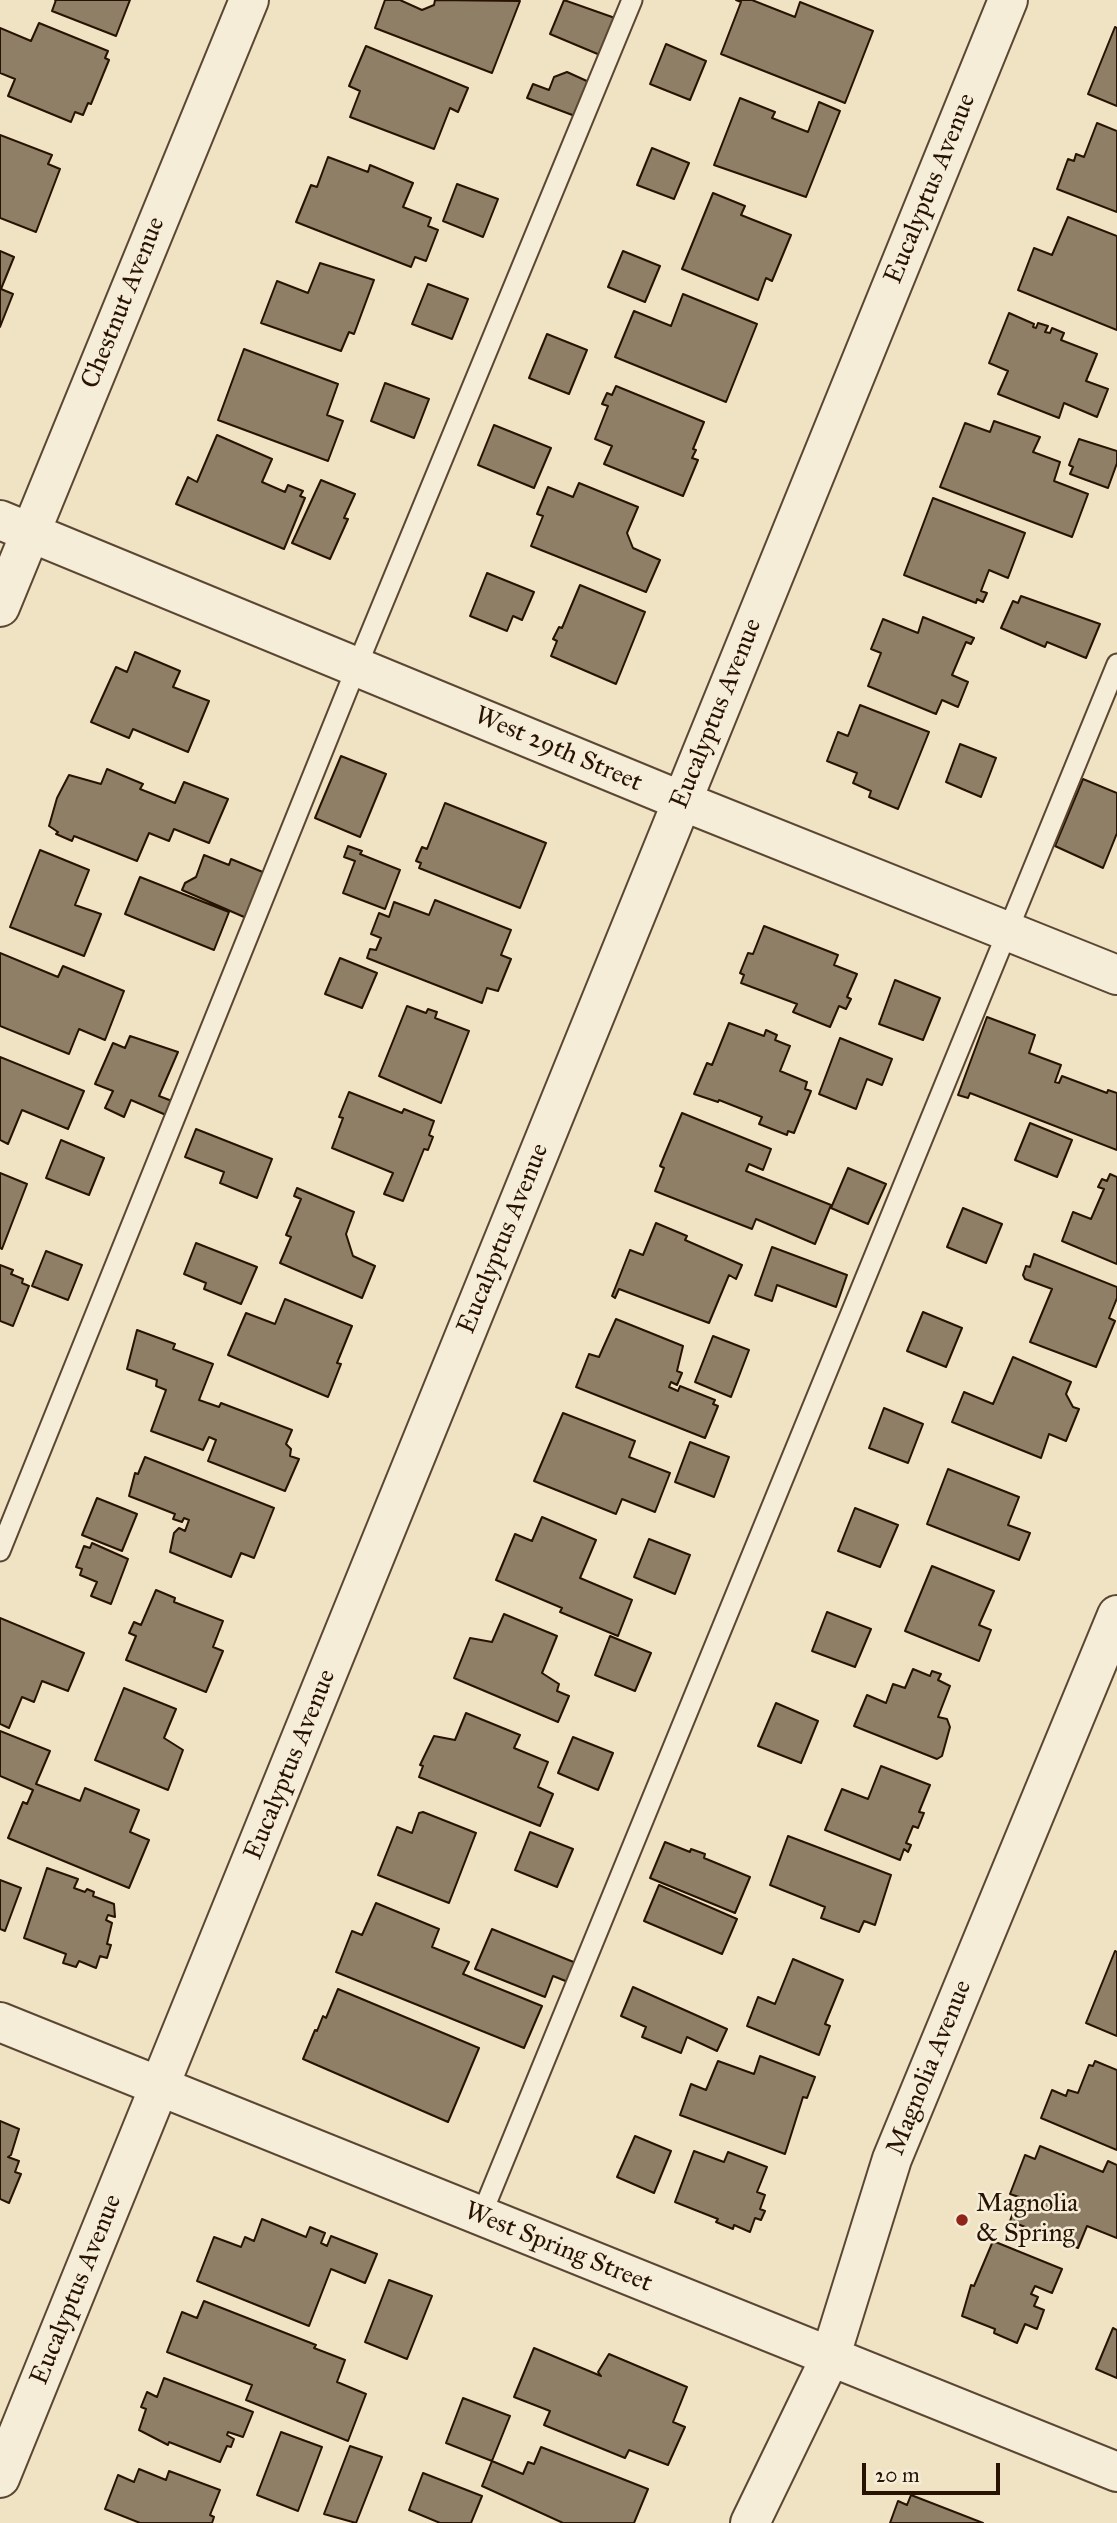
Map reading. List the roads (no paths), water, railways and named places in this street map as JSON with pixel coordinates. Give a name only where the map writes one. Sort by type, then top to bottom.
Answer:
[{"type":"street","name":"Chestnut Avenue","points":[[0,607],[15,526],[249,0]]},
{"type":"street","name":"Eucalyptus Avenue","points":[[0,2478],[1008,0]]},
{"type":"street","name":"West 29th Street","points":[[15,526],[682,801],[1117,975]]},
{"type":"street","name":"Magnolia Avenue","points":[[750,2523],[830,2358],[892,2158],[1117,1615]]},
{"type":"street","name":"West Spring Street","points":[[0,2022],[1117,2472]]},
{"type":"lane","points":[[0,1551],[357,666],[632,0]]},
{"type":"lane","points":[[481,2216],[1117,664]]},
{"type":"place","name":"Magnolia & Spring","points":[[962,2220]]}]
